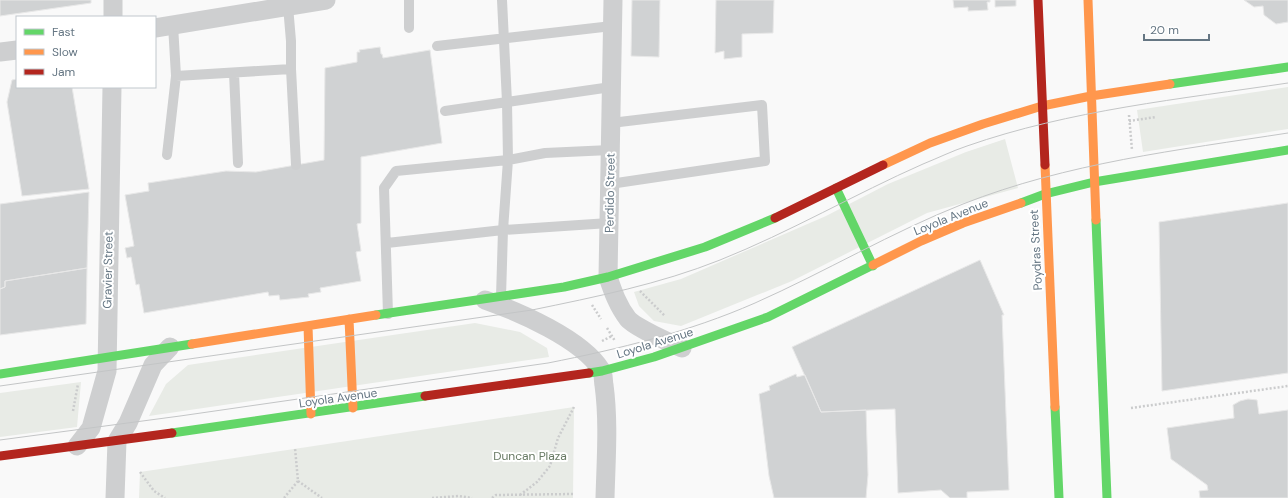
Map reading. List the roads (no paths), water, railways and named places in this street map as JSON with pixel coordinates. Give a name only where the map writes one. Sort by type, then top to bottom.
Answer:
[{"type":"main road","name":"Poydras Street","points":[[1038,0],[1059,498]]},
{"type":"main road","points":[[1088,0],[1107,498]]},
{"type":"main road","points":[[0,374],[564,288],[608,277],[705,247],[771,220],[930,143],[983,124],[1042,106],[1091,96],[1288,69]]},
{"type":"main road","name":"Loyola Avenue","points":[[0,456],[311,414],[602,371],[682,348],[768,317],[921,241],[963,223],[1045,194],[1094,182],[1288,150]]},
{"type":"main road","points":[[836,188],[873,266]]},
{"type":"main road","points":[[349,320],[353,408]]},
{"type":"main road","points":[[308,326],[311,414]]},
{"type":"street","points":[[113,0],[113,16]]},
{"type":"street","points":[[164,27],[326,0]]},
{"type":"street","name":"Perdido Street","points":[[613,0],[608,277],[618,303],[629,320],[654,335],[682,348]]},
{"type":"street","points":[[0,52],[16,50]]},
{"type":"street","name":"Gravier Street","points":[[77,446],[91,428],[107,371],[112,88]]},
{"type":"street","points":[[493,299],[566,338],[588,355],[602,371],[607,408],[605,498]]},
{"type":"street","points":[[115,498],[117,441],[128,424],[153,365],[170,348]]},
{"type":"lane","points":[[408,28],[409,0]]},
{"type":"lane","points":[[493,299],[503,230],[508,160],[502,0]]},
{"type":"lane","points":[[288,6],[296,165]]},
{"type":"lane","points":[[437,46],[612,26]]},
{"type":"lane","points":[[164,27],[176,76],[167,155]]},
{"type":"lane","points":[[176,76],[291,69]]},
{"type":"lane","points":[[234,73],[238,163]]},
{"type":"lane","points":[[445,111],[611,87]]},
{"type":"lane","points":[[610,184],[765,161],[762,105],[611,123]]},
{"type":"lane","points":[[388,314],[387,243],[384,188],[396,171],[508,160],[545,153],[610,150]]},
{"type":"lane","points":[[387,243],[503,230],[609,223]]},
{"type":"tram line","points":[[0,386],[532,310],[603,295],[651,283],[697,269],[720,260],[772,237],[923,164],[961,148],[1006,134],[1086,114],[1167,100],[1288,83]]},
{"type":"tram line","points":[[0,440],[180,416],[548,363],[627,346],[705,323],[755,303],[910,227],[963,204],[1002,190],[1042,178],[1123,160],[1164,152],[1288,133]]},
{"type":"park label","name":"Duncan Plaza","points":[[530,456]]}]
